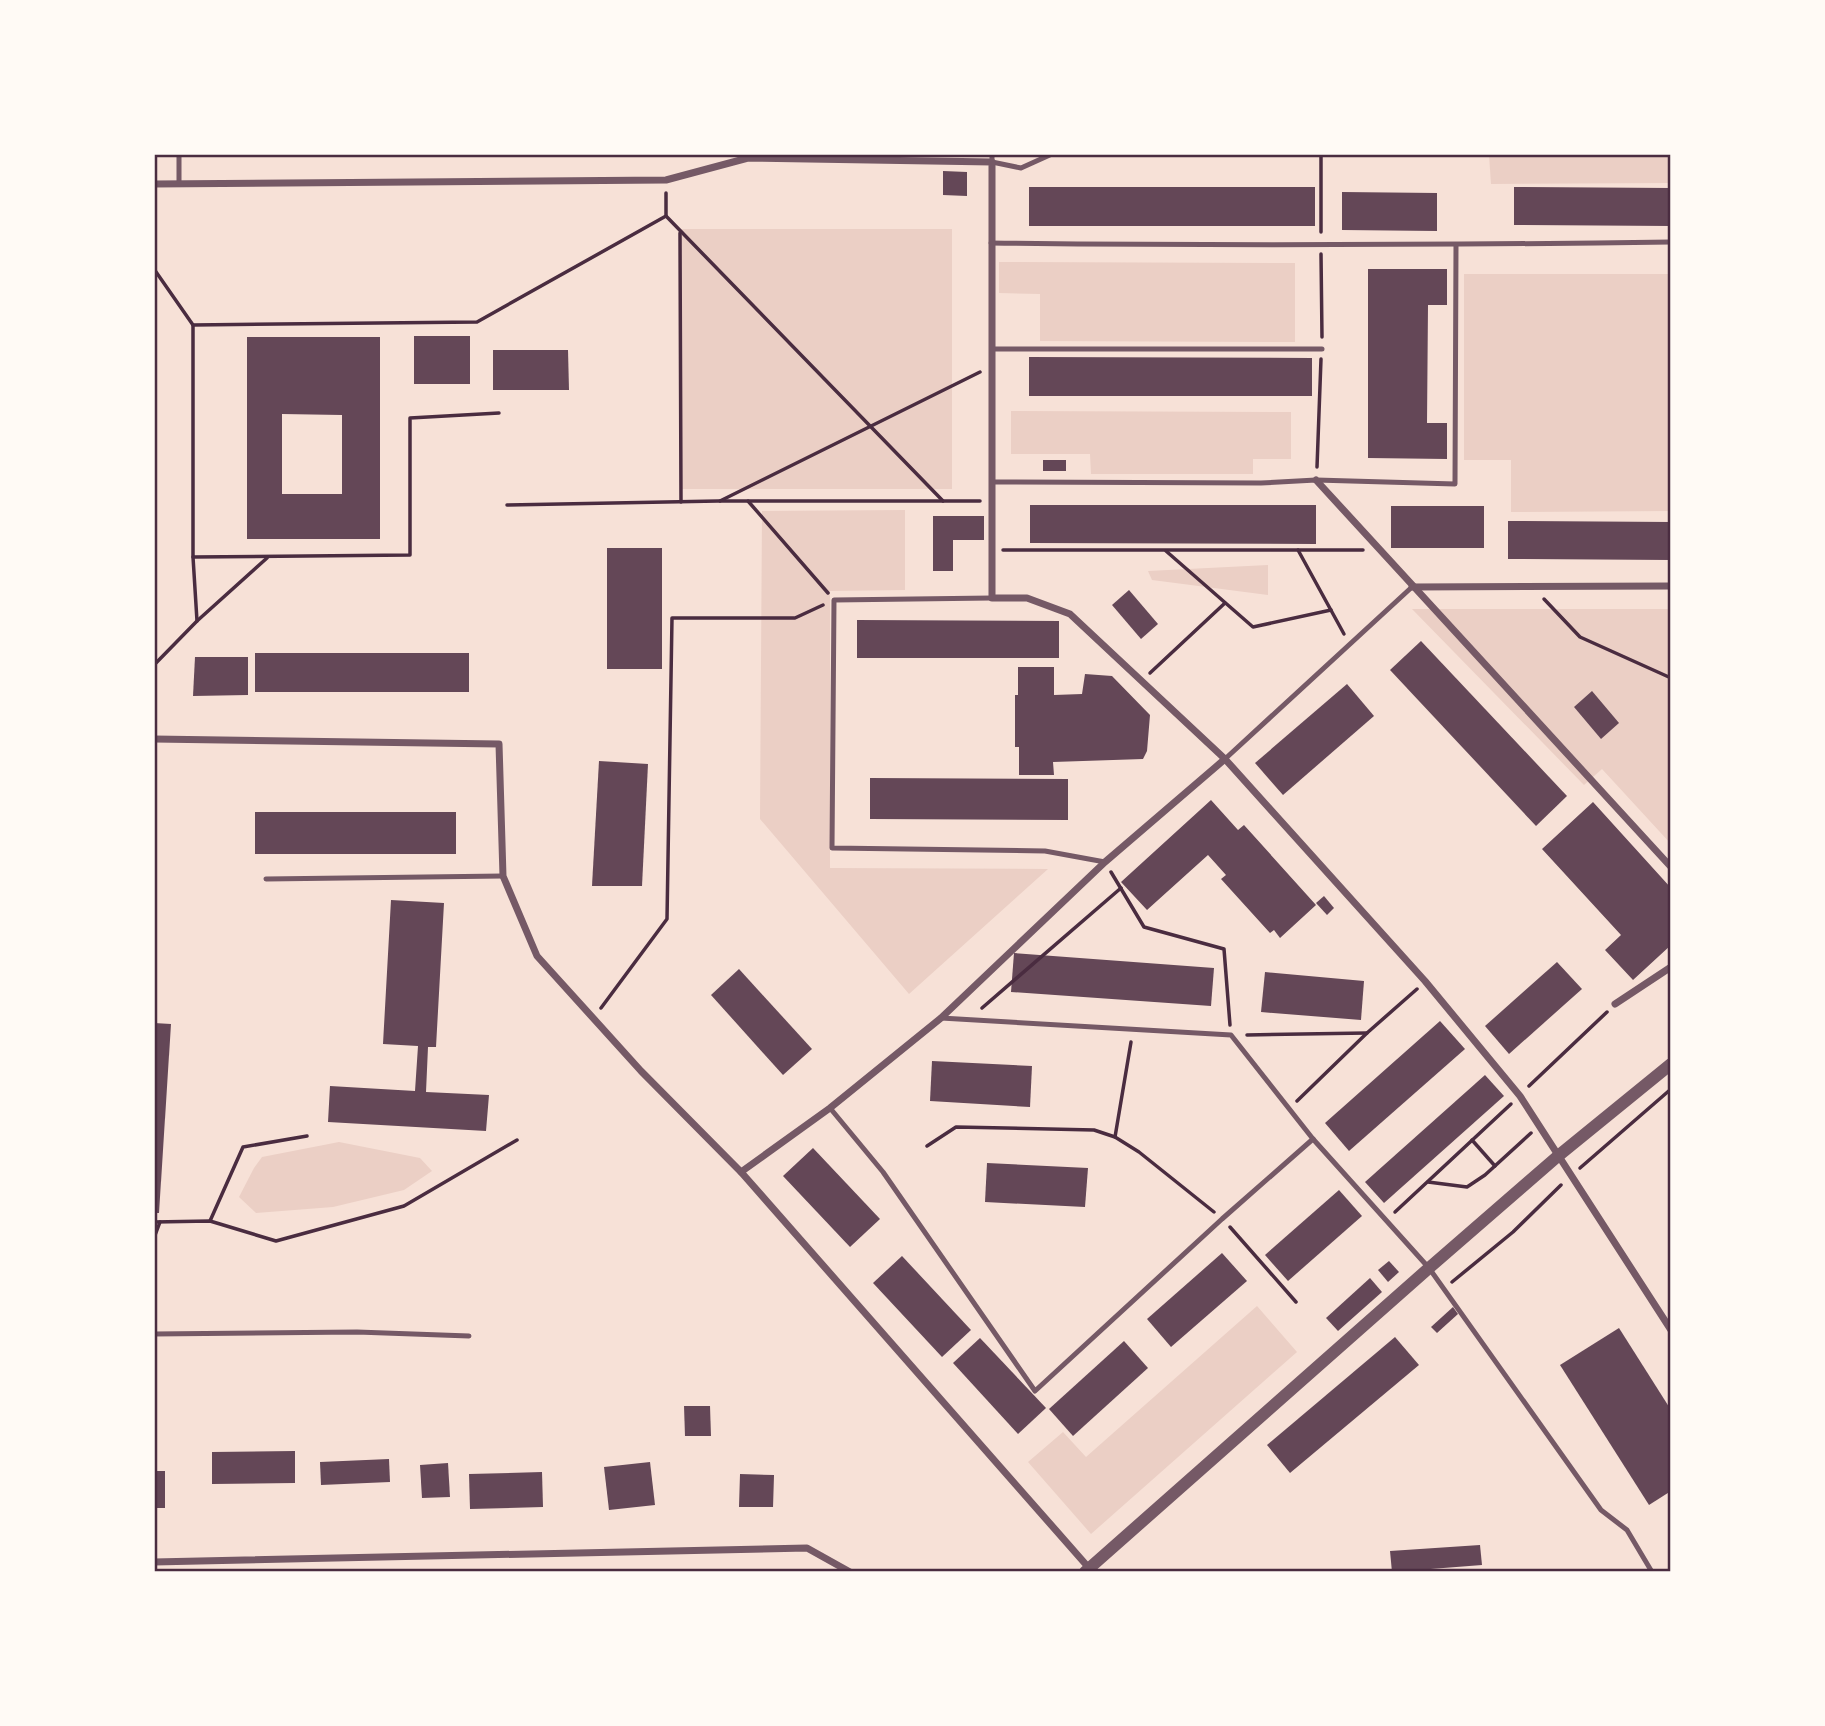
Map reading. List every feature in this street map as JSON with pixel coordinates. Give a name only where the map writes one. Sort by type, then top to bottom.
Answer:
[{"type":"street","points":[[154,184],[666,180],[748,156],[992,158],[992,598],[1027,598],[1070,614],[1225,759],[1425,981],[1520,1096],[1671,1329]]},
{"type":"street","points":[[1316,481],[1671,867]]},
{"type":"street","points":[[1412,587],[1671,586]]},
{"type":"street","points":[[154,739],[499,744],[503,876],[537,957],[641,1071],[741,1172],[1087,1570],[1429,1268],[1671,1064]]},
{"type":"street","points":[[741,1172],[831,1108],[941,1018],[1105,862],[1225,759]]},
{"type":"street","points":[[1615,1004],[1671,967]]},
{"type":"street","points":[[154,1562],[807,1548],[850,1572]]},
{"type":"lane","points":[[179,154],[179,184]]},
{"type":"lane","points":[[992,158],[1021,168],[1052,154]]},
{"type":"lane","points":[[991,243],[1223,246],[1321,243],[1456,245],[1671,242]]},
{"type":"lane","points":[[992,482],[1316,481],[1455,484],[1456,245]]},
{"type":"lane","points":[[992,349],[1322,349]]},
{"type":"lane","points":[[1225,759],[1412,587]]},
{"type":"lane","points":[[992,598],[834,600],[832,848],[1045,850],[1105,862]]},
{"type":"lane","points":[[266,879],[503,876]]},
{"type":"lane","points":[[941,1018],[1231,1035],[1313,1139],[1429,1268],[1601,1510],[1627,1530],[1652,1572]]},
{"type":"lane","points":[[831,1108],[883,1172],[1035,1391],[1313,1139]]},
{"type":"lane","points":[[154,1334],[357,1332],[469,1336]]},
{"type":"path","points":[[1321,154],[1321,243]]},
{"type":"path","points":[[666,180],[666,216],[943,502]]},
{"type":"path","points":[[193,324],[477,322],[666,216]]},
{"type":"path","points":[[680,231],[681,502]]},
{"type":"path","points":[[154,269],[193,324],[192,557],[197,621]]},
{"type":"path","points":[[718,502],[992,366]]},
{"type":"path","points":[[192,557],[410,555],[410,418],[499,413]]},
{"type":"path","points":[[594,1018],[667,919],[672,618],[795,618],[834,600],[748,502]]},
{"type":"path","points":[[507,505],[992,502]]},
{"type":"path","points":[[992,550],[1379,550]]},
{"type":"path","points":[[1165,550],[1253,627],[1331,610]]},
{"type":"path","points":[[1298,550],[1349,645]]},
{"type":"path","points":[[154,665],[197,621],[269,556]]},
{"type":"path","points":[[1532,586],[1580,637],[1671,678]]},
{"type":"path","points":[[1141,681],[1225,603]]},
{"type":"path","points":[[1105,862],[1144,927],[1224,949],[1231,1035],[1367,1033]]},
{"type":"path","points":[[968,1020],[1121,888]]},
{"type":"path","points":[[1288,1109],[1425,981]]},
{"type":"path","points":[[1395,1212],[1615,1004]]},
{"type":"path","points":[[1115,1137],[1133,1029]]},
{"type":"path","points":[[1443,1289],[1513,1231],[1571,1176],[1671,1089]]},
{"type":"path","points":[[1428,1182],[1466,1187],[1495,1166],[1539,1126]]},
{"type":"path","points":[[927,1146],[956,1127],[1094,1130],[1115,1137],[1139,1152],[1222,1219],[1296,1301]]},
{"type":"path","points":[[210,1221],[243,1147],[307,1136]]},
{"type":"path","points":[[154,1238],[157,1222],[210,1221],[276,1241],[404,1206],[517,1140]]},
{"type":"path","points":[[1472,1140],[1495,1166]]},
{"type":"shaded area","points":[[1671,154],[1671,183],[1491,184],[1489,155]]},
{"type":"shaded area","points":[[680,229],[952,229],[952,489],[681,489]]},
{"type":"shaded area","points":[[999,262],[1295,263],[1295,342],[1040,341],[1040,294],[999,293]]},
{"type":"shaded area","points":[[1464,274],[1671,274],[1671,511],[1511,512],[1511,460],[1464,460]]},
{"type":"shaded area","points":[[1011,411],[1291,412],[1291,459],[1253,459],[1253,474],[1091,474],[1090,454],[1011,454]]},
{"type":"shaded area","points":[[905,510],[905,590],[830,591],[830,868],[1048,869],[909,994],[760,819],[762,511]]},
{"type":"shaded area","points":[[1268,565],[1268,595],[1152,580],[1148,571]]},
{"type":"shaded area","points":[[1412,609],[1671,609],[1671,844],[1602,769],[1584,785]]},
{"type":"shaded area","points":[[339,1142],[420,1158],[432,1171],[404,1190],[333,1207],[256,1213],[239,1197],[262,1157]]},
{"type":"shaded area","points":[[1257,1306],[1297,1352],[1091,1534],[1028,1462],[1063,1432],[1086,1457]]},
{"type":"building","points":[[943,171],[967,172],[967,196],[943,195]]},
{"type":"building","points":[[1029,187],[1315,187],[1315,226],[1029,226]]},
{"type":"building","points":[[1514,187],[1671,188],[1671,226],[1514,225]]},
{"type":"building","points":[[1342,192],[1437,193],[1437,231],[1342,230]]},
{"type":"building","points":[[1368,269],[1447,269],[1447,305],[1428,305],[1427,423],[1447,423],[1447,459],[1368,458]]},
{"type":"building","points":[[414,336],[470,336],[470,384],[414,384]]},
{"type":"building","points":[[247,337],[380,337],[380,539],[247,539]],"holes":[[[282,414],[342,415],[342,494],[282,494]]]},
{"type":"building","points":[[493,350],[568,350],[569,390],[493,390]]},
{"type":"building","points":[[1029,357],[1312,358],[1312,396],[1029,396]]},
{"type":"building","points":[[1043,460],[1066,460],[1066,471],[1043,471]]},
{"type":"building","points":[[1030,505],[1316,505],[1316,544],[1030,543]]},
{"type":"building","points":[[1391,506],[1484,506],[1484,548],[1391,548]]},
{"type":"building","points":[[933,516],[984,516],[984,540],[953,540],[953,571],[933,571]]},
{"type":"building","points":[[1508,521],[1671,522],[1671,560],[1508,559]]},
{"type":"building","points":[[607,548],[662,548],[662,669],[607,669]]},
{"type":"building","points":[[1129,590],[1158,624],[1141,639],[1112,605]]},
{"type":"building","points":[[857,620],[1059,621],[1059,658],[857,658]]},
{"type":"building","points":[[1421,641],[1567,796],[1536,826],[1390,670]]},
{"type":"building","points":[[255,653],[469,653],[469,692],[255,692]]},
{"type":"building","points":[[195,657],[248,657],[248,695],[193,696]]},
{"type":"building","points":[[1018,667],[1054,667],[1054,695],[1082,694],[1085,674],[1112,676],[1150,715],[1147,751],[1143,759],[1053,762],[1054,775],[1019,775],[1019,747],[1015,747]]},
{"type":"building","points":[[1347,684],[1374,716],[1283,795],[1255,763]]},
{"type":"building","points":[[1592,691],[1619,723],[1601,739],[1574,707]]},
{"type":"building","points":[[599,761],[648,764],[642,886],[592,886]]},
{"type":"building","points":[[870,778],[1068,779],[1068,820],[870,819]]},
{"type":"building","points":[[1211,800],[1238,830],[1244,825],[1316,905],[1280,938],[1274,930],[1270,933],[1221,879],[1226,875],[1208,855],[1147,910],[1121,882]]},
{"type":"building","points":[[1593,802],[1671,888],[1671,945],[1633,980],[1605,950],[1621,935],[1542,849]]},
{"type":"building","points":[[255,812],[456,812],[456,854],[255,854]]},
{"type":"building","points":[[1324,896],[1334,908],[1327,915],[1316,903]]},
{"type":"building","points":[[391,900],[444,903],[436,1047],[428,1047],[426,1092],[489,1095],[486,1131],[328,1122],[330,1086],[415,1091],[418,1046],[383,1044]]},
{"type":"building","points":[[1014,953],[1214,968],[1211,1006],[1011,992]]},
{"type":"building","points":[[1557,962],[1582,989],[1509,1054],[1485,1026]]},
{"type":"building","points":[[739,969],[812,1049],[783,1075],[711,995]]},
{"type":"building","points":[[1265,972],[1364,981],[1361,1020],[1261,1012]]},
{"type":"building","points":[[1440,1021],[1465,1049],[1349,1151],[1325,1123]]},
{"type":"building","points":[[154,1023],[171,1024],[159,1213],[154,1213]]},
{"type":"building","points":[[932,1061],[1032,1066],[1030,1107],[930,1101]]},
{"type":"building","points":[[1485,1075],[1504,1096],[1384,1203],[1365,1182]]},
{"type":"building","points":[[813,1148],[880,1219],[850,1247],[783,1176]]},
{"type":"building","points":[[987,1163],[1088,1168],[1085,1207],[985,1202]]},
{"type":"building","points":[[1339,1190],[1362,1216],[1288,1281],[1265,1255]]},
{"type":"building","points":[[1222,1253],[1247,1281],[1171,1347],[1147,1319]]},
{"type":"building","points":[[902,1256],[971,1330],[942,1357],[873,1283]]},
{"type":"building","points":[[1389,1261],[1399,1272],[1388,1282],[1378,1270]]},
{"type":"building","points":[[1370,1278],[1382,1292],[1338,1331],[1326,1318]]},
{"type":"building","points":[[1453,1307],[1458,1314],[1437,1333],[1431,1327]]},
{"type":"building","points":[[1619,1328],[1671,1410],[1671,1491],[1649,1505],[1560,1365]]},
{"type":"building","points":[[1395,1337],[1419,1365],[1290,1473],[1267,1445]]},
{"type":"building","points":[[980,1338],[1046,1408],[1018,1434],[953,1363]]},
{"type":"building","points":[[1124,1341],[1148,1368],[1073,1436],[1049,1409]]},
{"type":"building","points":[[684,1406],[710,1406],[711,1436],[685,1436]]},
{"type":"building","points":[[295,1451],[295,1483],[212,1484],[212,1452]]},
{"type":"building","points":[[389,1459],[390,1482],[321,1485],[320,1462]]},
{"type":"building","points":[[650,1462],[655,1505],[609,1510],[604,1467]]},
{"type":"building","points":[[448,1463],[450,1497],[422,1498],[420,1465]]},
{"type":"building","points":[[154,1471],[165,1471],[165,1508],[154,1508]]},
{"type":"building","points":[[542,1472],[543,1507],[470,1509],[469,1474]]},
{"type":"building","points":[[740,1474],[774,1475],[773,1507],[739,1507]]},
{"type":"building","points":[[1480,1545],[1482,1565],[1392,1572],[1390,1551]]}]
